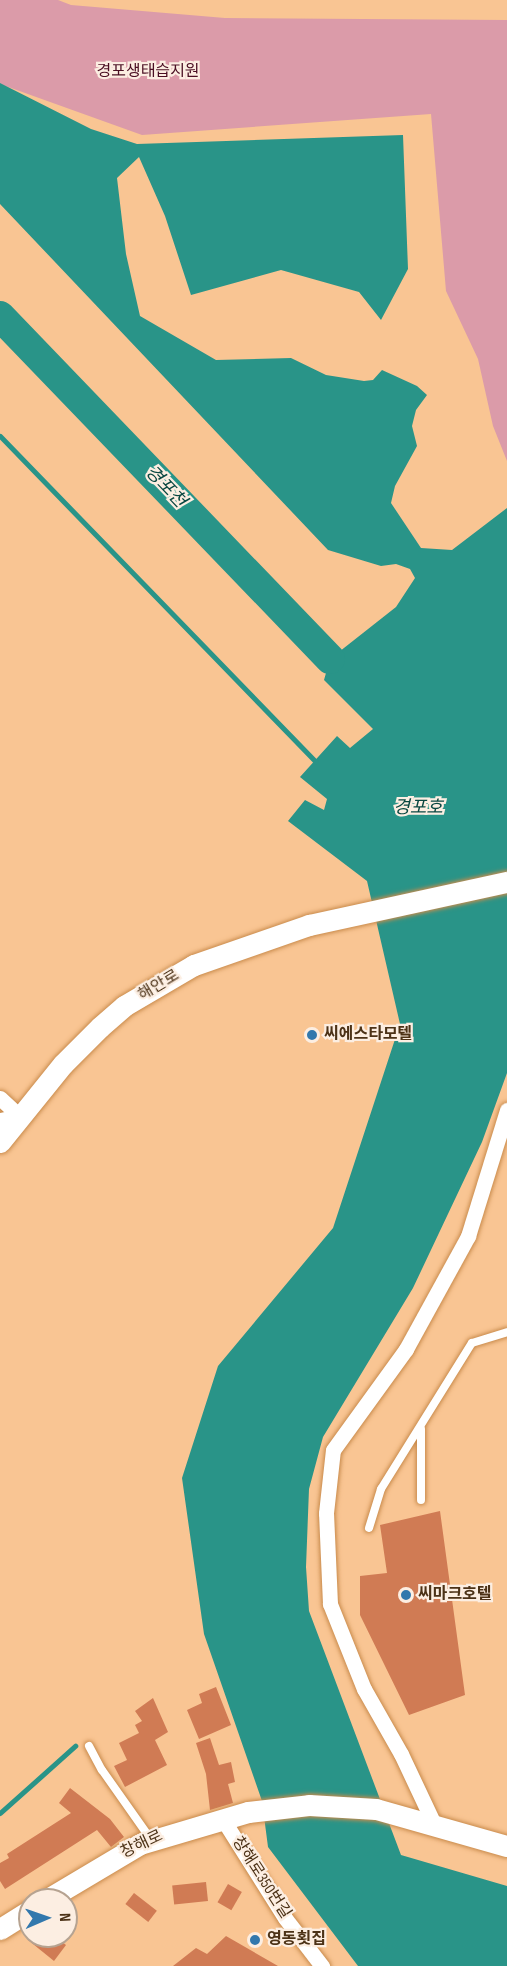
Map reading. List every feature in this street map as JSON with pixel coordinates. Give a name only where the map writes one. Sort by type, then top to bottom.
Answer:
[{"type":"street","name":"해안로","points":[[0,1142],[10,1118],[100,1027],[149,990],[194,965],[238,947],[370,911],[507,882]]},
{"type":"street","points":[[0,1098],[10,1118]]},
{"type":"street","points":[[507,1110],[468,1236],[406,1349],[333,1449],[326,1513],[330,1604],[364,1689],[401,1754],[434,1824],[507,1846]]},
{"type":"street","name":"창해로","points":[[67,1888],[151,1839],[248,1812],[343,1805],[434,1824]]},
{"type":"street","name":"창해로350번길","points":[[222,1818],[285,1918],[322,1966]]},
{"type":"street","points":[[3,1923],[18,1916]]},
{"type":"lane","points":[[369,1528],[381,1488],[421,1428],[472,1342],[507,1332]]},
{"type":"lane","points":[[420,1500],[421,1428]]},
{"type":"lane","points":[[89,1746],[102,1770],[151,1839]]},
{"type":"green space","name":"경포생태습지원","points":[[0,0],[58,0],[71,5],[225,18],[507,20],[507,461],[493,426],[478,359],[446,291],[431,114],[142,135],[0,84]]},
{"type":"water","name":"경포호","points":[[0,83],[91,129],[137,144],[403,135],[408,269],[381,320],[359,292],[281,270],[191,295],[165,216],[139,157],[117,178],[126,254],[140,316],[216,360],[291,358],[326,375],[364,381],[373,380],[382,370],[417,386],[427,395],[416,410],[412,426],[417,446],[395,486],[391,503],[421,548],[452,550],[507,508],[507,1073],[482,1142],[413,1288],[323,1437],[309,1489],[306,1567],[309,1611],[401,1855],[507,1886],[507,1966],[358,1966],[268,1847],[262,1801],[204,1634],[182,1478],[218,1366],[333,1228],[400,1024],[367,881],[288,821],[305,800],[324,810],[327,799],[300,777],[337,736],[350,748],[373,729],[324,680],[330,659],[396,607],[415,578],[410,569],[396,564],[381,566],[328,550],[0,204]]},
{"type":"building","name":"씨마크호텔","points":[[440,1511],[465,1695],[409,1715],[360,1615],[360,1576],[387,1573],[380,1525]]},
{"type":"building","points":[[216,1687],[231,1725],[199,1739],[187,1710],[202,1703],[199,1694]]},
{"type":"building","points":[[153,1698],[168,1732],[155,1740],[167,1765],[125,1787],[114,1766],[127,1760],[119,1743],[139,1733],[135,1725],[142,1721],[135,1711]]},
{"type":"building","points":[[210,1738],[219,1765],[231,1762],[235,1782],[228,1784],[233,1803],[210,1810],[206,1774],[196,1743]]},
{"type":"building","points":[[70,1788],[110,1819],[124,1837],[111,1847],[97,1830],[5,1889],[0,1881],[0,1863],[9,1858],[7,1854],[71,1813],[59,1803]]},
{"type":"building","points":[[206,1882],[208,1901],[174,1904],[172,1886]]},
{"type":"building","points":[[228,1884],[242,1892],[231,1910],[218,1902]]},
{"type":"building","points":[[134,1893],[157,1911],[148,1922],[125,1904]]},
{"type":"building","points":[[226,1936],[278,1966],[173,1966],[196,1948],[207,1954]]},
{"type":"building","points":[[38,1948],[64,1948],[54,1961]]},
{"type":"waterway","name":"경포천","points":[[0,316],[330,659]]},
{"type":"waterway","points":[[0,436],[315,761]]},
{"type":"waterway","points":[[0,1813],[75,1746]]},
{"type":"place","name":"씨에스타모텔","points":[[312,1035]]},
{"type":"place","name":"씨마크호텔","points":[[406,1595]]},
{"type":"place","name":"영동횟집","points":[[255,1940]]}]
